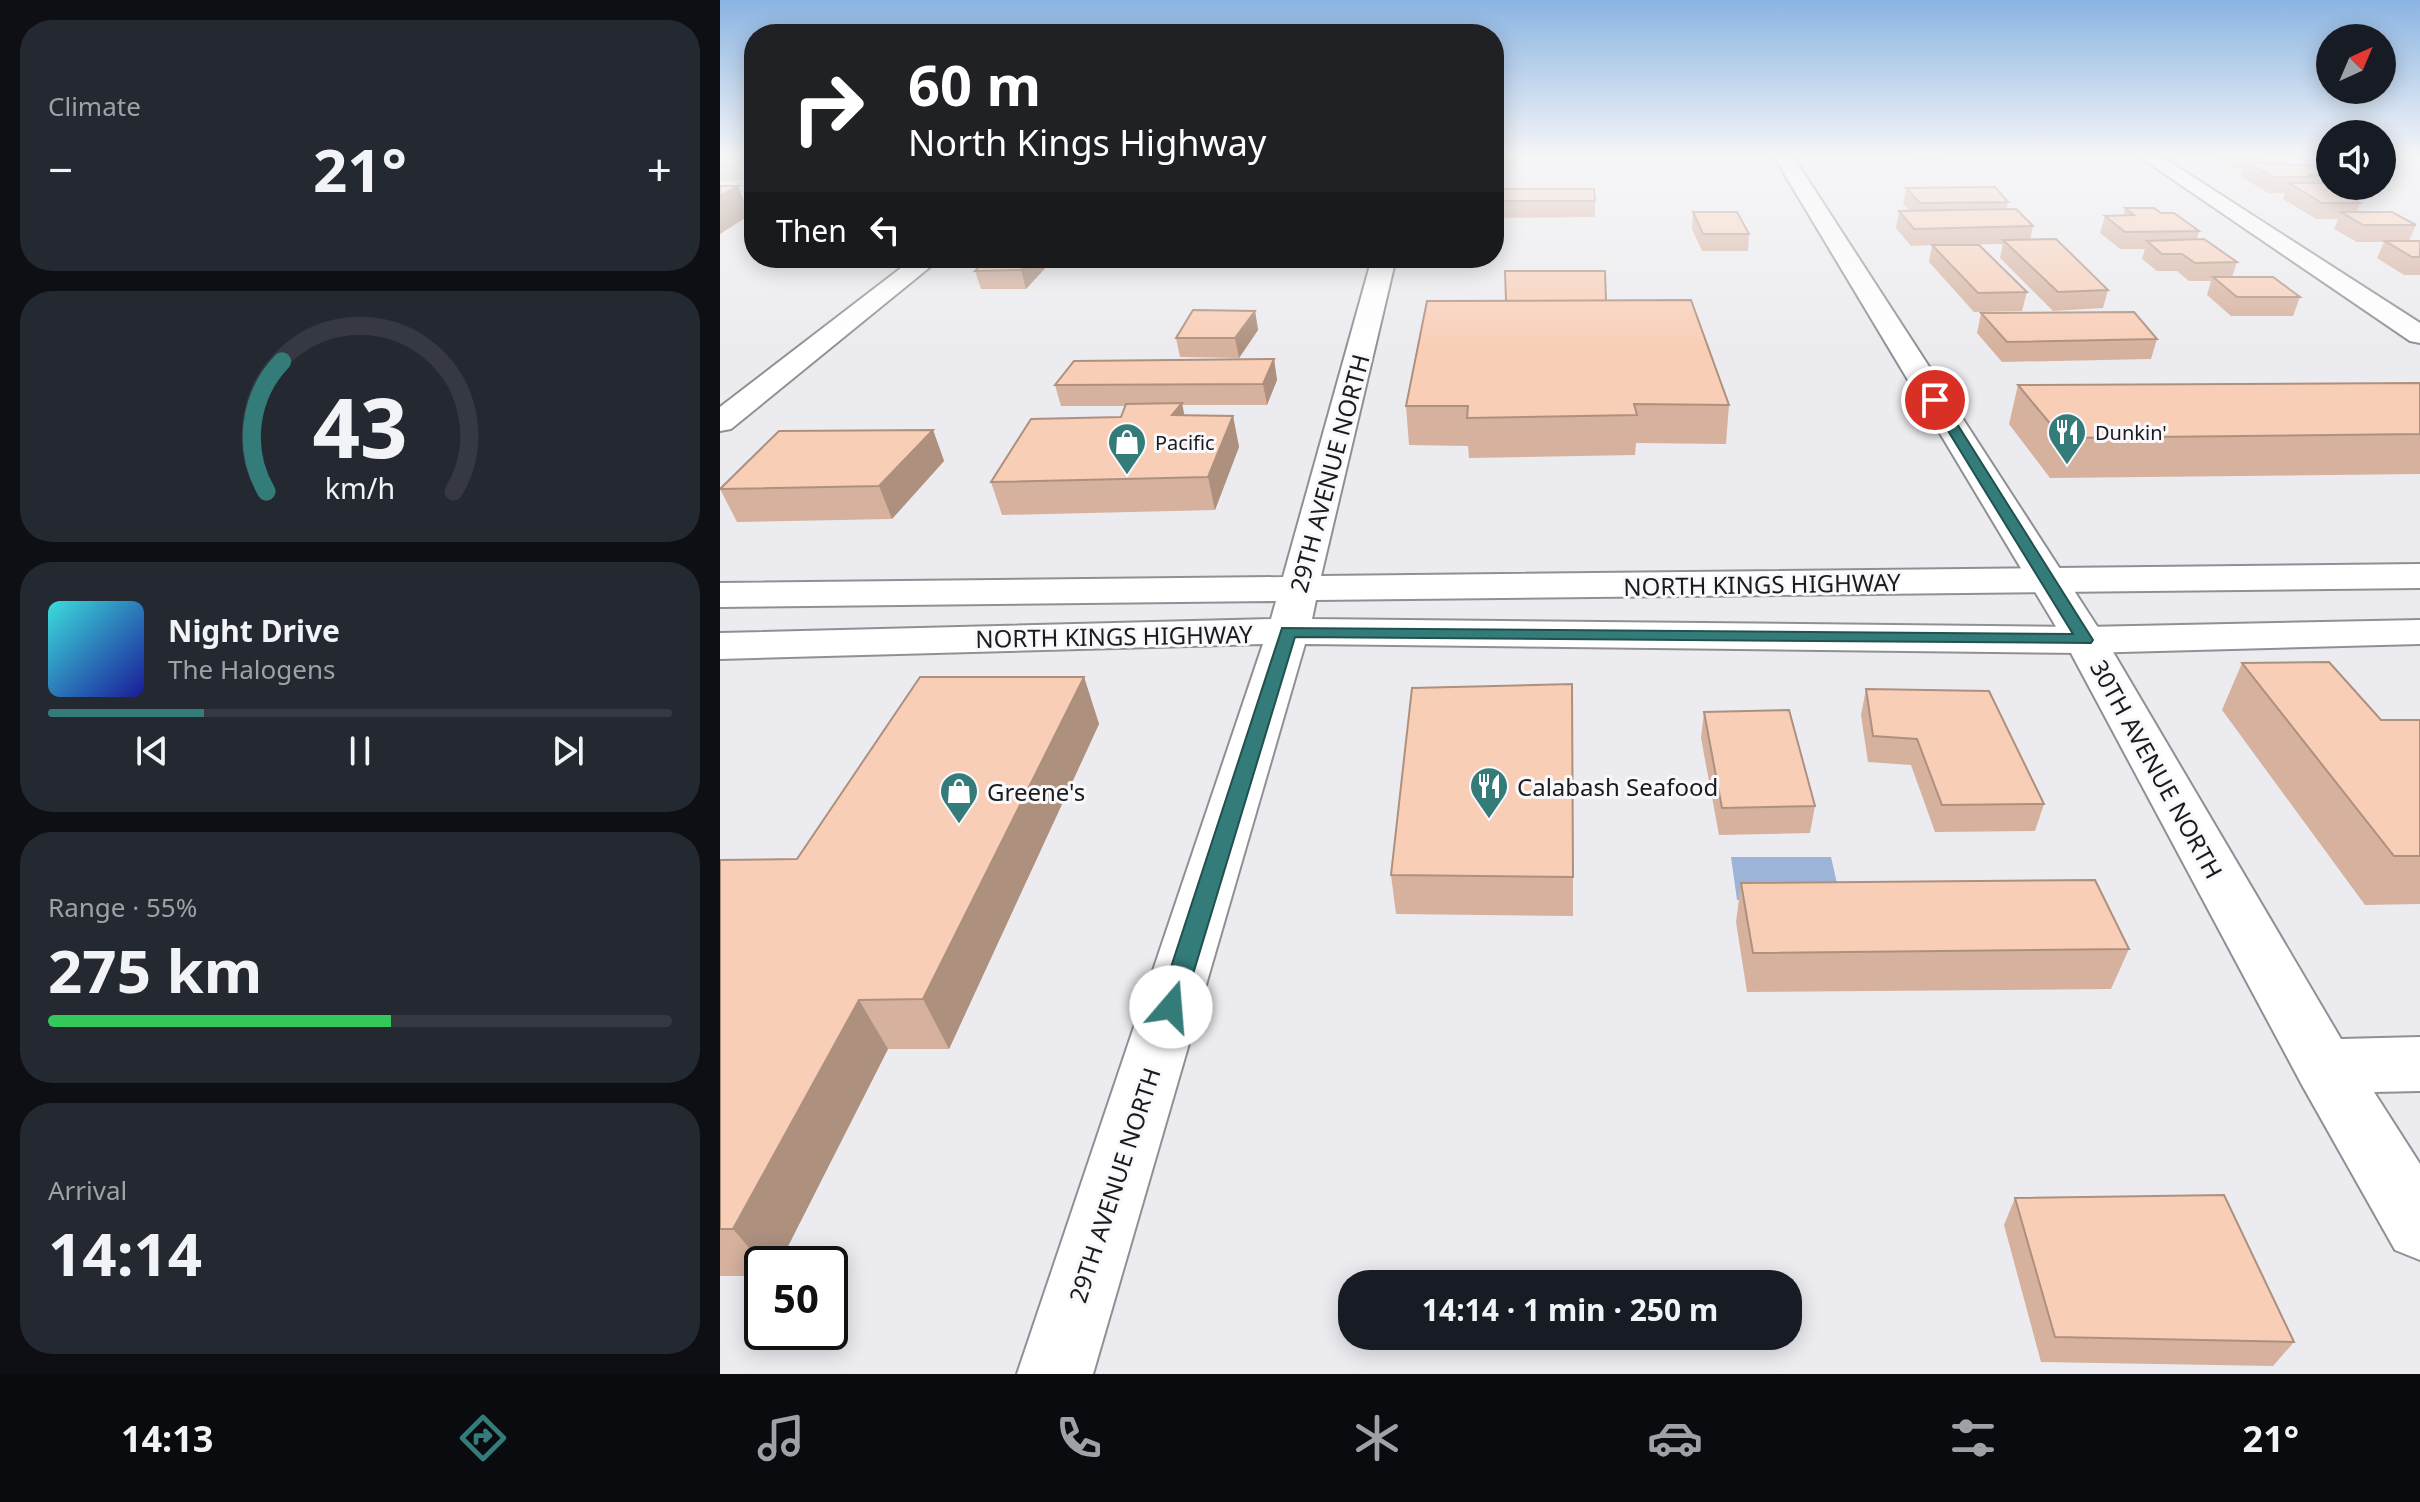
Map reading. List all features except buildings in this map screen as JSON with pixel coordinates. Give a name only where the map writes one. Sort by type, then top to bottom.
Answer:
[{"type":"main road","name":"30TH AVENUE NORTH","points":[[1822,219],[2085,640],[2324,1066],[2420,1226]]},
{"type":"main road","points":[[2244,219],[2420,335]]},
{"type":"main road","points":[[720,422],[916,268]]},
{"type":"main road","name":"29TH AVENUE NORTH","points":[[1055,1374],[1293,610],[1381,268]]},
{"type":"main road","name":"NORTH KINGS HIGHWAY","points":[[720,646],[1293,610],[2048,581],[2420,576]]},
{"type":"main road","name":"NORTH KINGS HIGHWAY","points":[[720,595],[1293,610],[2085,640],[2420,632]]},
{"type":"main road","points":[[2324,1066],[2420,1064]]},
{"type":"water","points":[[1731,857],[1831,857],[1841,901],[1737,900]]},
{"type":"place","name":"Dunkin'","points":[[2067,466]]},
{"type":"place","name":"Pacific","points":[[1127,476]]},
{"type":"place","name":"Calabash Seafood","points":[[1489,820]]},
{"type":"place","name":"Greene's","points":[[959,825]]},
{"type":"route","points":[[1171,1007],[1288,631],[2085,640],[1935,400]]}]
